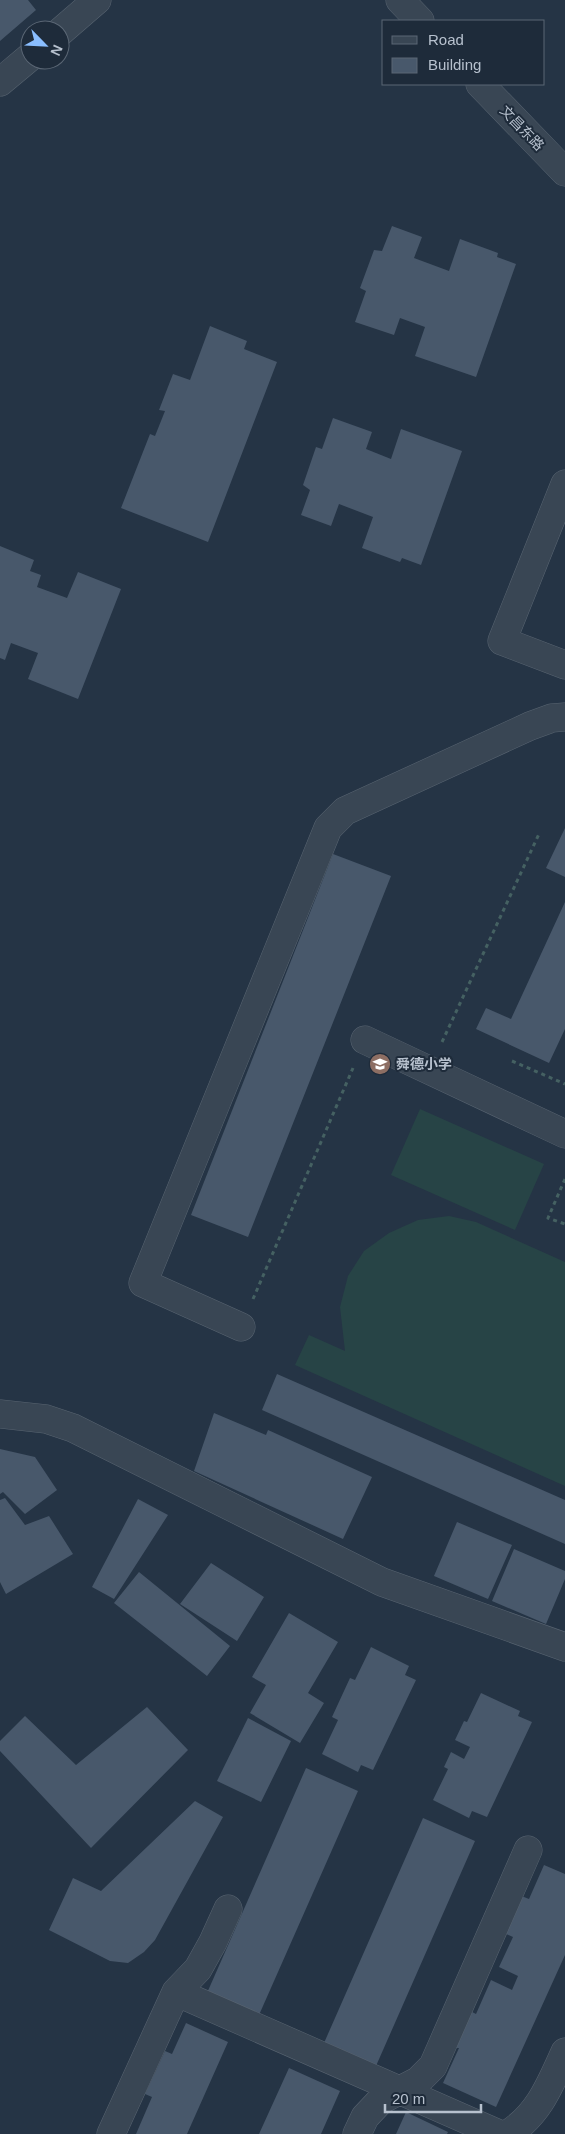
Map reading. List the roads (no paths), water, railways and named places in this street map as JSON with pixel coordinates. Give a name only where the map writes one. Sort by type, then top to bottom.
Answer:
[{"type":"street","points":[[70,23],[97,0]]},
{"type":"street","points":[[400,0],[419,20]]},
{"type":"street","points":[[0,82],[20,65]]},
{"type":"street","name":"文昌东路","points":[[481,85],[565,172]]},
{"type":"street","points":[[565,484],[502,641],[565,665]]},
{"type":"street","points":[[241,1327],[143,1282],[328,828],[345,811],[530,726],[552,718],[565,717]]},
{"type":"street","points":[[365,1040],[565,1134]]},
{"type":"street","points":[[0,1414],[46,1419],[73,1428],[382,1582],[565,1647]]},
{"type":"street","points":[[357,2134],[365,2117],[381,2100],[418,2081],[433,2066],[528,1850]]},
{"type":"street","points":[[111,2134],[176,1992],[198,1969],[228,1909]]},
{"type":"street","points":[[176,1992],[499,2134]]},
{"type":"street","points":[[508,2134],[532,2115],[545,2098],[565,2052]]},
{"type":"place","name":"舜德小学","points":[[380,1064]]}]
